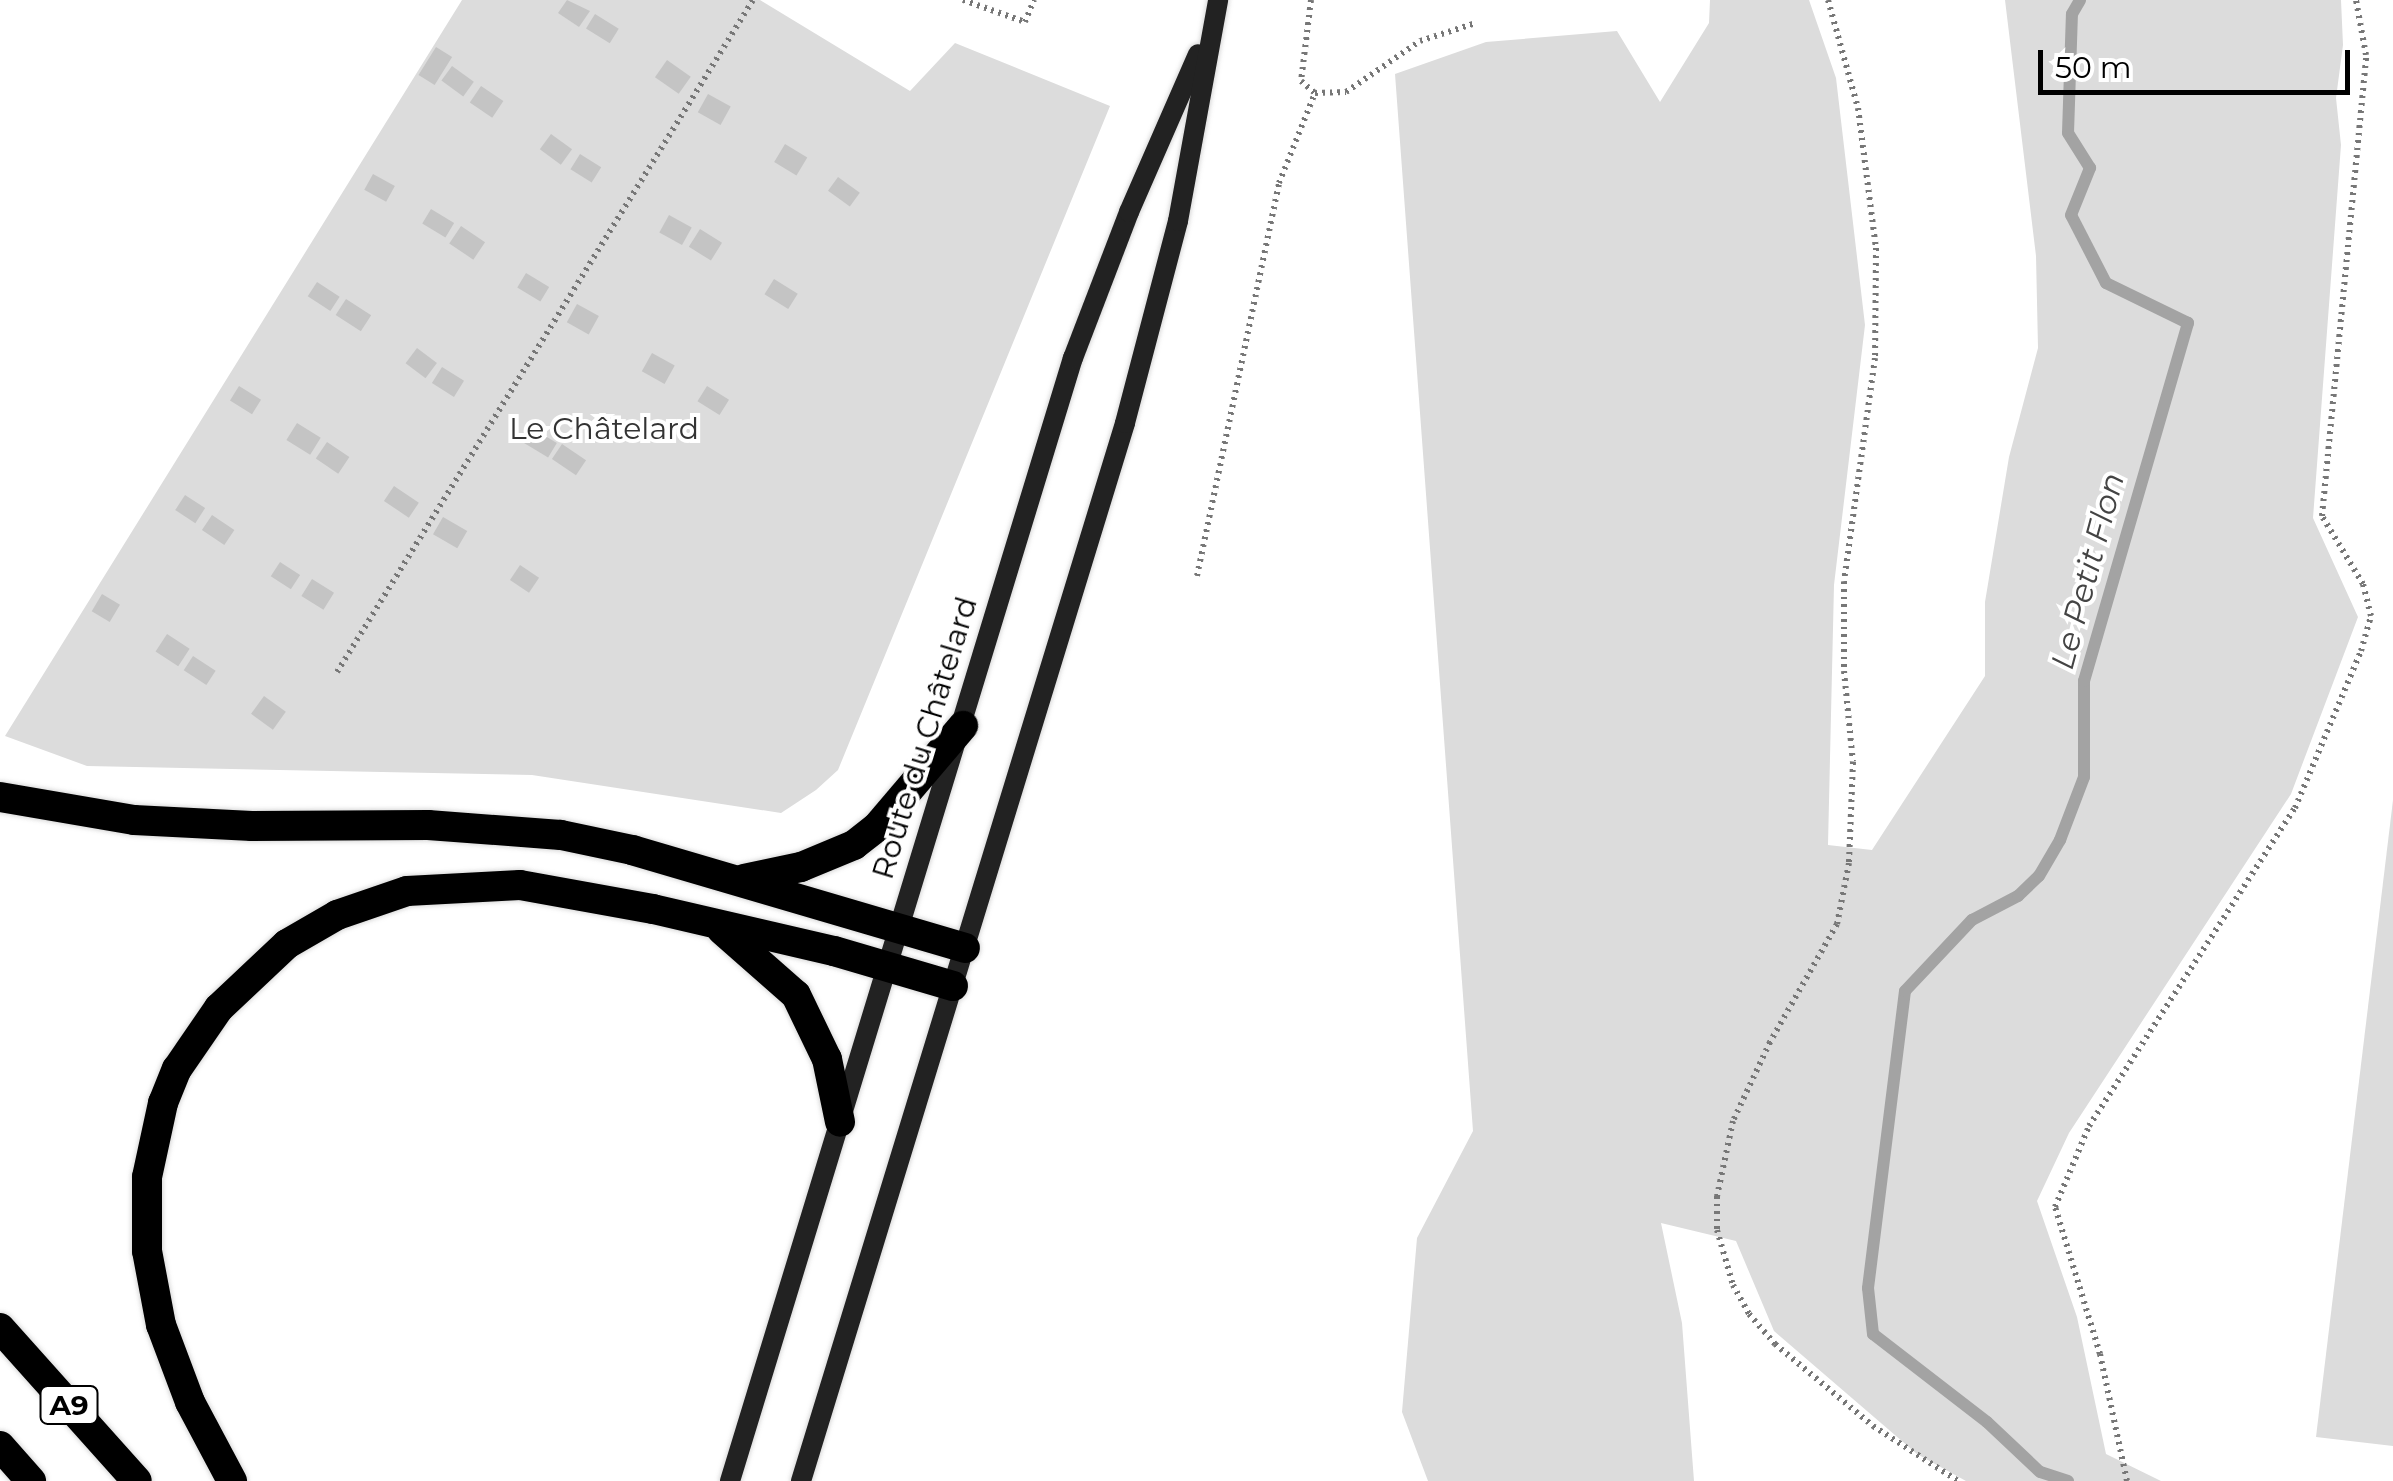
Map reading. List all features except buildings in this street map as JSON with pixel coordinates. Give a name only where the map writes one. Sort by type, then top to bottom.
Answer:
[{"type":"highway","points":[[740,880],[801,868],[854,845],[876,827],[963,726]]},
{"type":"highway","points":[[0,797],[134,820],[496,827],[632,850],[965,948]]},
{"type":"highway","points":[[232,1481],[190,1402],[166,1342],[152,1288],[145,1214],[149,1158],[162,1103],[177,1069],[219,1008],[287,944],[337,915],[407,892],[482,884],[557,889],[888,966],[953,986]]},
{"type":"highway","points":[[719,928],[796,995],[827,1060],[840,1122]]},
{"type":"highway","name":"A9","points":[[0,1328],[138,1481]]},
{"type":"highway","name":"A9","points":[[0,1446],[31,1481]]},
{"type":"main road","name":"Route du Châtelard","points":[[801,1481],[1155,314],[1178,221],[1218,0]]},
{"type":"main road","name":"Route du Châtelard","points":[[730,1481],[1073,358],[1129,212],[1211,24]]},
{"type":"path","points":[[337,672],[754,0]]},
{"type":"path","points":[[963,0],[1025,22],[1034,0]]},
{"type":"path","points":[[1311,0],[1302,81],[1315,92],[1346,92],[1420,41],[1476,23]]},
{"type":"path","points":[[1828,0],[1858,108],[1876,248],[1875,358],[1844,582],[1844,671],[1854,762],[1849,863],[1837,924],[1770,1042],[1732,1121],[1716,1196],[1717,1230],[1733,1285],[1749,1314],[1775,1344],[1873,1426],[1958,1481]]},
{"type":"path","points":[[2127,1481],[2100,1354],[2054,1208],[2089,1126],[2295,808],[2361,652],[2371,616],[2363,584],[2322,516],[2366,55],[2356,0]]},
{"type":"path","points":[[1197,576],[1279,182],[1315,92]]},
{"type":"green space","name":"Le Châtelard","points":[[462,0],[760,0],[910,91],[955,43],[1110,106],[838,770],[781,813],[532,775],[87,766],[5,736]]},
{"type":"green space","points":[[1710,0],[1809,0],[1836,78],[1865,325],[1834,585],[1828,845],[1872,850],[1985,676],[1985,602],[2009,457],[2038,348],[2036,256],[2005,0],[2341,0],[2343,45],[2336,98],[2341,145],[2313,518],[2358,617],[2291,794],[2069,1133],[2037,1201],[2077,1317],[2106,1454],[2161,1481],[1966,1481],[1917,1454],[1774,1331],[1736,1241],[1661,1223],[1682,1323],[1694,1481],[1428,1481],[1402,1412],[1417,1238],[1473,1131],[1395,74],[1486,42],[1617,31],[1660,102],[1709,23]]},
{"type":"green space","points":[[2393,800],[2393,1446],[2316,1437]]},
{"type":"waterway","name":"Le Petit Flon","points":[[2068,1481],[2040,1472],[1987,1422],[1873,1334],[1868,1288],[1905,991],[1972,920],[2018,896],[2039,876],[2060,840],[2084,777],[2084,681],[2188,323],[2106,283],[2071,215],[2090,168],[2068,133],[2072,14],[2080,0]]}]
